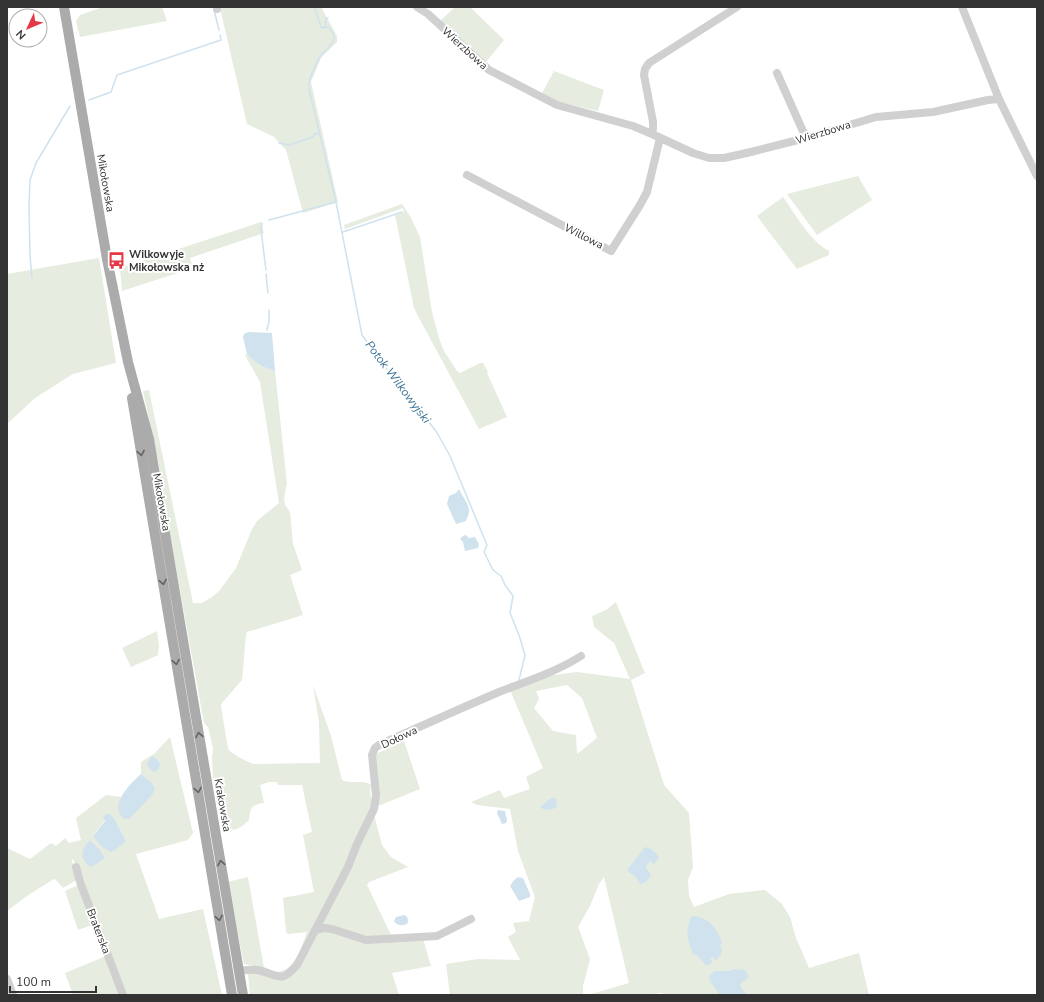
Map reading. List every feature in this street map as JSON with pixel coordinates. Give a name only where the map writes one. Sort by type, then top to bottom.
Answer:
[{"type":"main road","name":"Mikołowska","points":[[64,7],[107,259],[128,362],[149,440],[179,618]]},
{"type":"main road","name":"Mikołowska","points":[[128,362],[130,385],[170,623]]},
{"type":"main road","name":"Krakowska","points":[[179,618],[243,995]]},
{"type":"main road","name":"Krakowska","points":[[170,623],[232,995]]},
{"type":"street","name":"Wierzbowa","points":[[417,7],[428,14],[489,70],[557,105],[633,126],[693,154],[709,158],[724,158],[752,152],[876,117],[933,112],[999,99]]},
{"type":"street","points":[[652,134],[653,122],[644,75],[646,66],[737,7]]},
{"type":"street","points":[[962,7],[999,99],[1037,176]]},
{"type":"street","points":[[777,73],[806,138]]},
{"type":"street","name":"Willowa","points":[[467,175],[611,250],[647,192],[660,138]]},
{"type":"street","name":"Dołowa","points":[[239,971],[251,969],[284,977],[297,965],[348,867],[374,809],[376,795],[372,756],[375,748],[470,704],[533,680],[568,664],[581,656]]},
{"type":"street","name":"Braterska","points":[[76,867],[80,882],[123,995]]},
{"type":"street","points":[[315,930],[324,928],[332,929],[366,940],[437,936],[471,919]]},
{"type":"street","points":[[7,979],[13,995]]},
{"type":"shaded area","points":[[103,7],[162,7],[167,21],[80,37],[76,21],[80,15]]},
{"type":"shaded area","points":[[321,7],[337,36],[337,42],[321,58],[311,82],[338,202],[303,213],[286,150],[274,137],[247,124],[220,8]]},
{"type":"shaded area","points":[[455,7],[470,7],[504,40],[485,63],[440,21]]},
{"type":"shaded area","points":[[554,71],[604,90],[598,111],[559,102],[541,95]]},
{"type":"shaded area","points":[[858,176],[872,200],[817,235],[787,194]]},
{"type":"shaded area","points":[[783,197],[810,234],[822,247],[829,251],[829,255],[797,269],[757,216]]},
{"type":"shaded area","points":[[402,204],[410,216],[420,237],[432,312],[444,351],[457,371],[460,373],[483,363],[507,417],[479,429],[414,308],[395,215],[404,212],[403,208],[345,229],[344,225]]},
{"type":"shaded area","points":[[261,222],[264,233],[190,258],[193,268],[122,291],[120,268]]},
{"type":"shaded area","points":[[99,258],[116,363],[73,374],[35,398],[7,424],[7,274]]},
{"type":"shaded area","points":[[247,354],[260,364],[275,371],[287,484],[284,499],[285,505],[290,512],[293,544],[302,570],[290,575],[303,615],[247,632],[242,680],[221,706],[228,749],[237,756],[253,764],[320,763],[319,722],[313,685],[331,736],[342,780],[349,782],[364,782],[371,785],[370,792],[374,815],[382,845],[391,857],[408,867],[369,882],[367,885],[391,935],[423,934],[431,966],[392,973],[399,995],[250,995],[248,974],[263,968],[244,964],[227,882],[248,877],[264,968],[275,972],[283,971],[293,963],[297,957],[307,932],[288,934],[286,932],[283,898],[314,892],[303,835],[312,832],[302,785],[278,785],[277,782],[269,782],[260,785],[264,803],[252,807],[249,820],[246,823],[233,830],[220,819],[213,776],[213,748],[208,727],[204,723],[166,513],[159,465],[143,391],[149,390],[193,603],[202,603],[219,591],[236,568],[252,529],[257,521],[279,503],[260,382],[245,355]]},
{"type":"shaded area","points":[[616,602],[645,673],[631,680],[664,785],[689,813],[693,867],[688,880],[689,896],[694,907],[729,894],[765,890],[782,904],[790,917],[796,938],[809,968],[859,953],[869,995],[663,995],[663,993],[644,995],[588,995],[629,983],[604,877],[599,884],[590,906],[578,927],[590,959],[583,986],[583,995],[450,995],[446,964],[478,959],[520,960],[508,937],[516,932],[513,923],[529,921],[535,897],[518,851],[510,809],[477,805],[471,802],[500,790],[504,798],[530,789],[526,777],[543,768],[510,690],[532,678],[577,672],[630,679],[614,643],[594,627],[592,616],[606,610]],"holes":[[[567,685],[582,698],[597,738],[577,754],[576,735],[553,731],[534,708],[539,699],[536,691]]]},
{"type":"shaded area","points":[[157,631],[159,646],[158,655],[131,667],[122,648]]},
{"type":"shaded area","points":[[170,737],[193,833],[188,840],[136,854],[159,919],[203,909],[222,995],[73,995],[65,973],[106,956],[95,924],[78,930],[65,891],[83,883],[73,859],[77,880],[63,888],[55,879],[52,880],[7,911],[7,848],[30,859],[51,843],[56,846],[65,838],[69,843],[81,840],[76,818],[106,795],[121,797],[119,807],[150,781],[141,774],[141,762],[155,753]],"holes":[[[108,813],[114,818],[126,841],[93,836]]]},
{"type":"shaded area","points":[[404,741],[420,789],[378,806],[375,761],[376,754]]},
{"type":"water","points":[[248,332],[272,333],[275,371],[262,366],[247,354],[243,337],[244,334]]},
{"type":"water","points":[[459,489],[468,506],[469,512],[466,521],[456,524],[447,504],[449,496],[456,493]]},
{"type":"water","points":[[466,535],[469,538],[475,537],[479,544],[478,548],[465,551],[463,542],[460,539]]},
{"type":"water","points":[[151,757],[154,757],[160,765],[158,770],[154,772],[148,764]]},
{"type":"water","points":[[141,774],[150,781],[155,788],[152,795],[130,818],[124,819],[118,807],[119,801],[131,783]]},
{"type":"water","points":[[551,798],[556,798],[557,807],[548,810],[540,807]]},
{"type":"water","points":[[498,810],[505,811],[507,820],[506,823],[502,824],[497,813]]},
{"type":"water","points":[[108,813],[114,818],[126,841],[111,852],[102,847],[93,836],[105,821],[103,818]]},
{"type":"water","points":[[90,840],[105,858],[90,867],[84,860],[82,854]]},
{"type":"water","points":[[645,847],[654,851],[659,858],[654,864],[650,860],[646,867],[651,875],[646,882],[640,884],[635,876],[628,872],[628,869]]},
{"type":"water","points":[[518,877],[523,878],[530,894],[530,897],[519,901],[510,886]]},
{"type":"water","points":[[404,915],[408,919],[407,924],[400,925],[394,921],[396,917]]},
{"type":"water","points":[[695,916],[706,920],[713,925],[722,943],[720,946],[722,949],[721,955],[715,961],[713,957],[711,957],[710,959],[713,962],[706,966],[698,956],[692,953],[687,935],[691,917]]},
{"type":"water","points":[[734,969],[744,970],[747,972],[748,978],[740,984],[746,995],[719,995],[710,981],[709,976],[714,971],[730,971]]},
{"type":"waterway","name":"Potok Wilkowyjski","points":[[314,7],[321,27],[328,27],[332,32],[334,39],[318,60],[312,72],[309,82],[309,89],[336,202],[362,335],[401,388],[436,431],[450,456],[487,545],[484,552],[493,570],[501,576],[505,585],[513,596],[510,613],[525,655],[519,680]]},
{"type":"waterway","points":[[214,10],[219,30]]},
{"type":"waterway","points":[[325,28],[326,19],[328,18]]},
{"type":"waterway","points":[[89,100],[111,92],[117,75],[221,40],[220,35]]},
{"type":"waterway","points":[[32,278],[30,256],[30,180],[36,163],[70,106]]},
{"type":"waterway","points":[[279,143],[289,145],[313,137],[315,134],[320,134]]},
{"type":"waterway","points":[[269,220],[336,202]]},
{"type":"waterway","points":[[343,232],[402,212]]},
{"type":"waterway","points":[[262,223],[261,230],[266,270]]},
{"type":"waterway","points":[[266,274],[268,293]]},
{"type":"waterway","points":[[267,330],[269,310]]},
{"type":"place","name":"Wilkowyje Mikołowska nż","points":[[116,260]]}]
